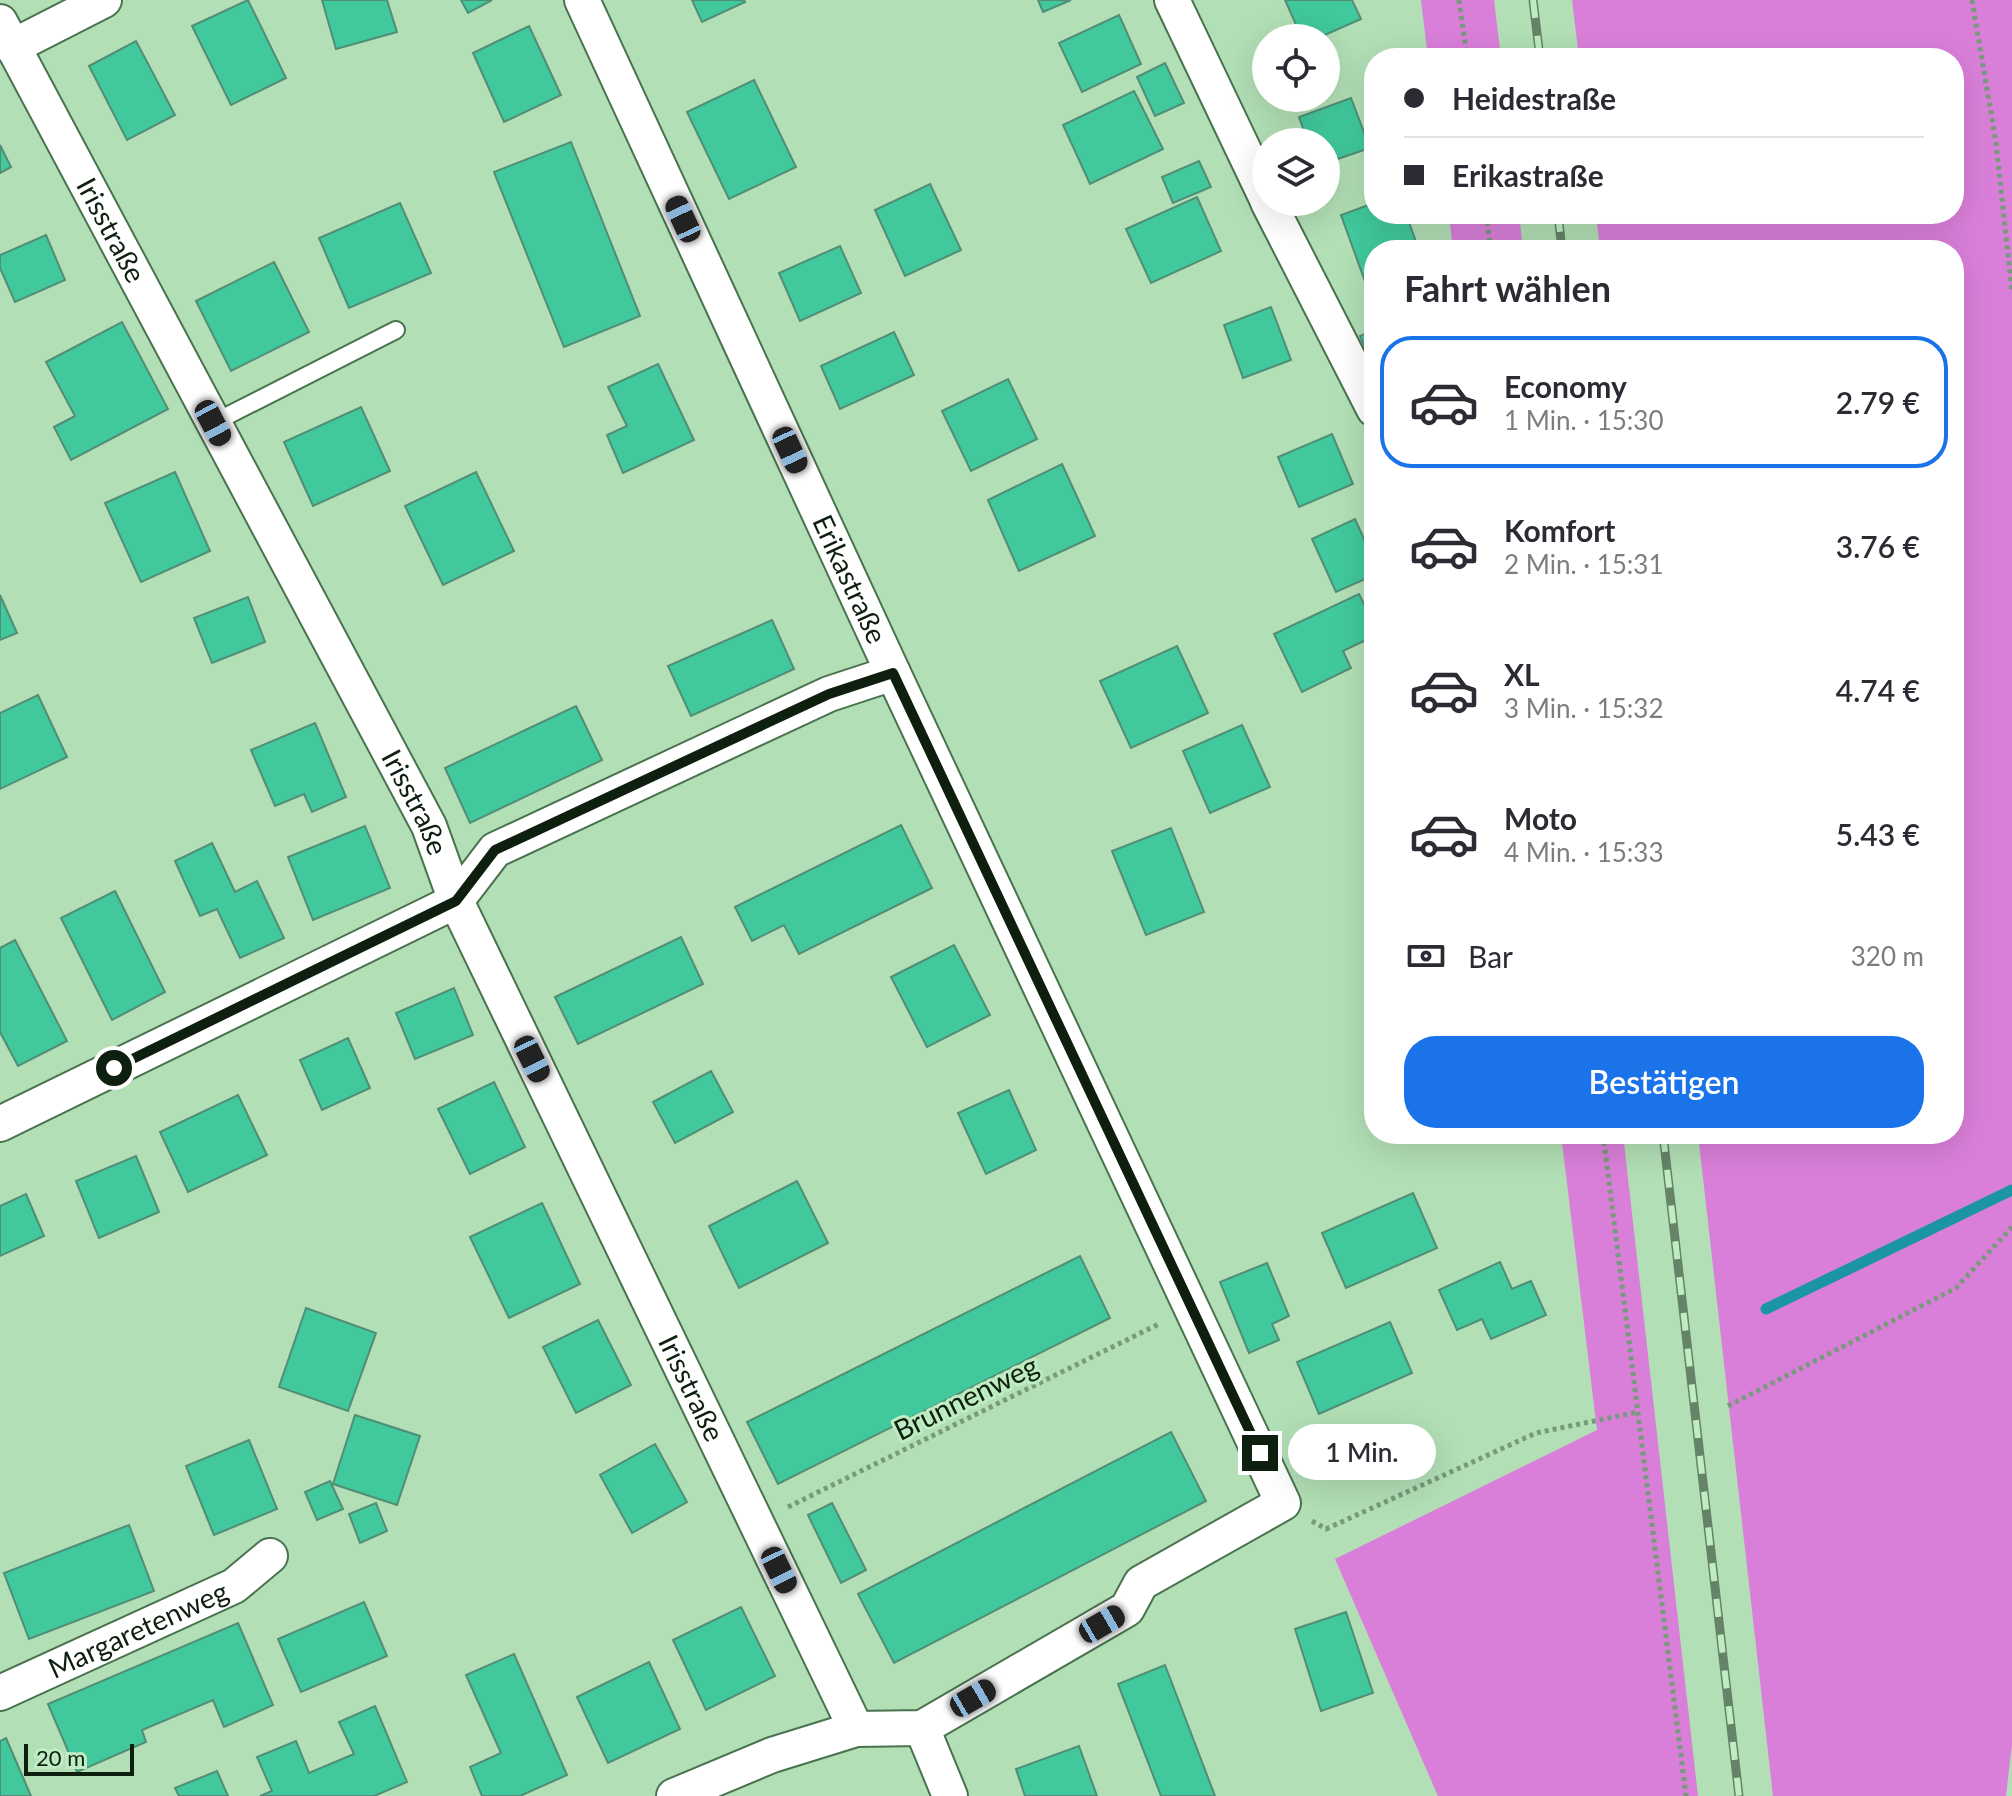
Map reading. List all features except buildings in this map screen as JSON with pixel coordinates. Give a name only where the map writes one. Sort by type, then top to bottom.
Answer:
[{"type":"street","points":[[6,35],[104,0]]},
{"type":"street","name":"Erikastraße","points":[[582,0],[893,673],[1283,1503]]},
{"type":"street","points":[[1172,0],[1252,168]]},
{"type":"street","name":"Irisstraße","points":[[6,35],[429,826],[456,901],[856,1729]]},
{"type":"street","points":[[1275,216],[1364,389]]},
{"type":"street","points":[[0,1124],[456,901],[495,850],[829,694],[893,673]]},
{"type":"street","points":[[674,1796],[772,1755],[856,1729],[922,1728],[1127,1609],[1141,1583],[1283,1503]]},
{"type":"street","name":"Margaretenweg","points":[[0,1693],[234,1586],[270,1556]]},
{"type":"street","points":[[922,1728],[950,1796]]},
{"type":"lane","points":[[213,423],[396,330]]},
{"type":"path","points":[[1459,0],[1466,48]]},
{"type":"path","points":[[1972,0],[1996,143],[2012,292]]},
{"type":"path","points":[[1604,1144],[1686,1796]]},
{"type":"path","points":[[1728,1406],[1956,1288],[2012,1227]]},
{"type":"path","name":"Brunnenweg","points":[[756,1523],[1193,1308]]},
{"type":"path","points":[[1283,1503],[1326,1529],[1536,1433],[1638,1412]]},
{"type":"shaded area","points":[[1421,0],[1494,0],[1500,48],[1427,48]]},
{"type":"shaded area","points":[[1572,0],[2012,0],[2012,1744],[2006,1796],[1773,1796],[1699,1144],[1964,1144],[1964,240],[1599,240],[1597,224],[1964,224],[1964,48],[1578,48]]},
{"type":"shaded area","points":[[1450,224],[1520,224],[1522,240],[1452,240]]},
{"type":"shaded area","points":[[1562,1144],[1624,1144],[1698,1796],[1438,1796],[1335,1559],[1597,1430]]},
{"type":"waterway","points":[[1766,1309],[2012,1190]]},
{"type":"railway","points":[[1533,0],[1539,48]]},
{"type":"railway","points":[[1559,224],[1561,240]]},
{"type":"railway","points":[[1664,1144],[1739,1796]]},
{"type":"route","points":[[114,1068],[456,901],[495,850],[829,694],[893,673],[1260,1453]]}]
